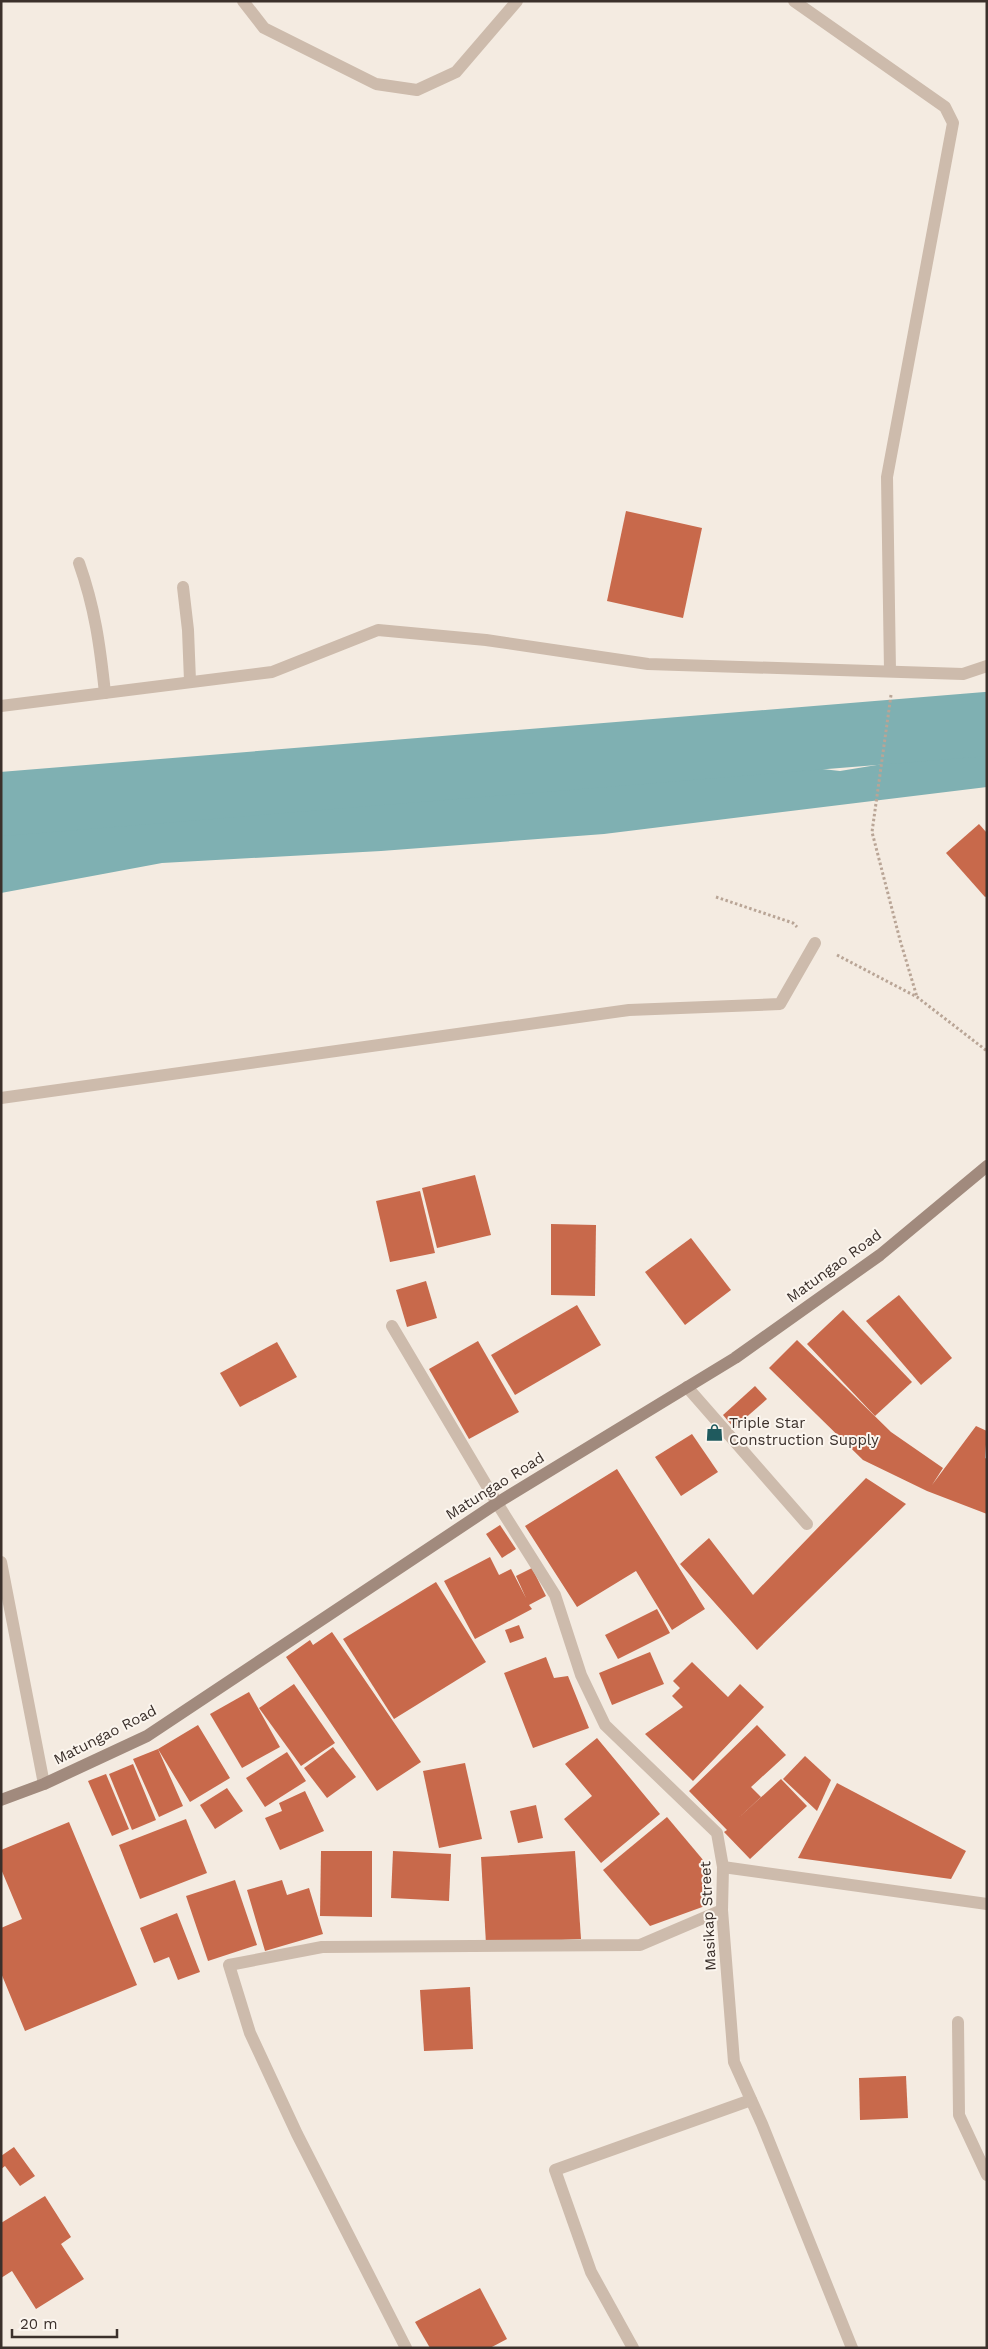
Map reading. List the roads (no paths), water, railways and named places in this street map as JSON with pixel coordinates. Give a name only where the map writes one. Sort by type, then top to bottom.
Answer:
[{"type":"main road","name":"Matungao Road","points":[[1,1800],[44,1784],[147,1736],[497,1503],[735,1358],[880,1255],[987,1166]]},
{"type":"street","points":[[243,1],[264,28],[376,84],[417,90],[456,72],[517,1]]},
{"type":"street","points":[[794,1],[945,107],[953,122],[887,477],[890,671]]},
{"type":"street","points":[[79,563],[91,598],[100,643],[104,693]]},
{"type":"street","points":[[183,587],[188,630],[190,681]]},
{"type":"street","points":[[1,706],[272,672],[378,630],[486,640],[648,664],[963,674],[987,666]]},
{"type":"street","points":[[1,1098],[630,1010],[780,1004],[815,943]]},
{"type":"street","name":"Masikap Street","points":[[392,1326],[497,1503],[555,1595],[581,1675],[605,1725],[717,1833],[723,1867],[722,1910],[734,2062],[852,2348]]},
{"type":"street","points":[[686,1387],[807,1524]]},
{"type":"street","points":[[1,1562],[44,1784]]},
{"type":"street","points":[[723,1867],[987,1904]]},
{"type":"street","points":[[406,2348],[289,2117],[250,2033],[229,1965],[322,1947],[640,1945],[722,1910]]},
{"type":"street","points":[[958,2022],[959,2115],[987,2175]]},
{"type":"street","points":[[633,2348],[591,2272],[555,2170],[751,2100]]},
{"type":"water","points":[[561,740],[840,771],[987,747],[987,787],[604,834],[381,851],[162,863],[1,893],[1,798],[239,803]]},
{"type":"waterway","points":[[1,804],[987,724]]},
{"type":"place","name":"Triple Star Construction Supply","points":[[715,1432]]}]
